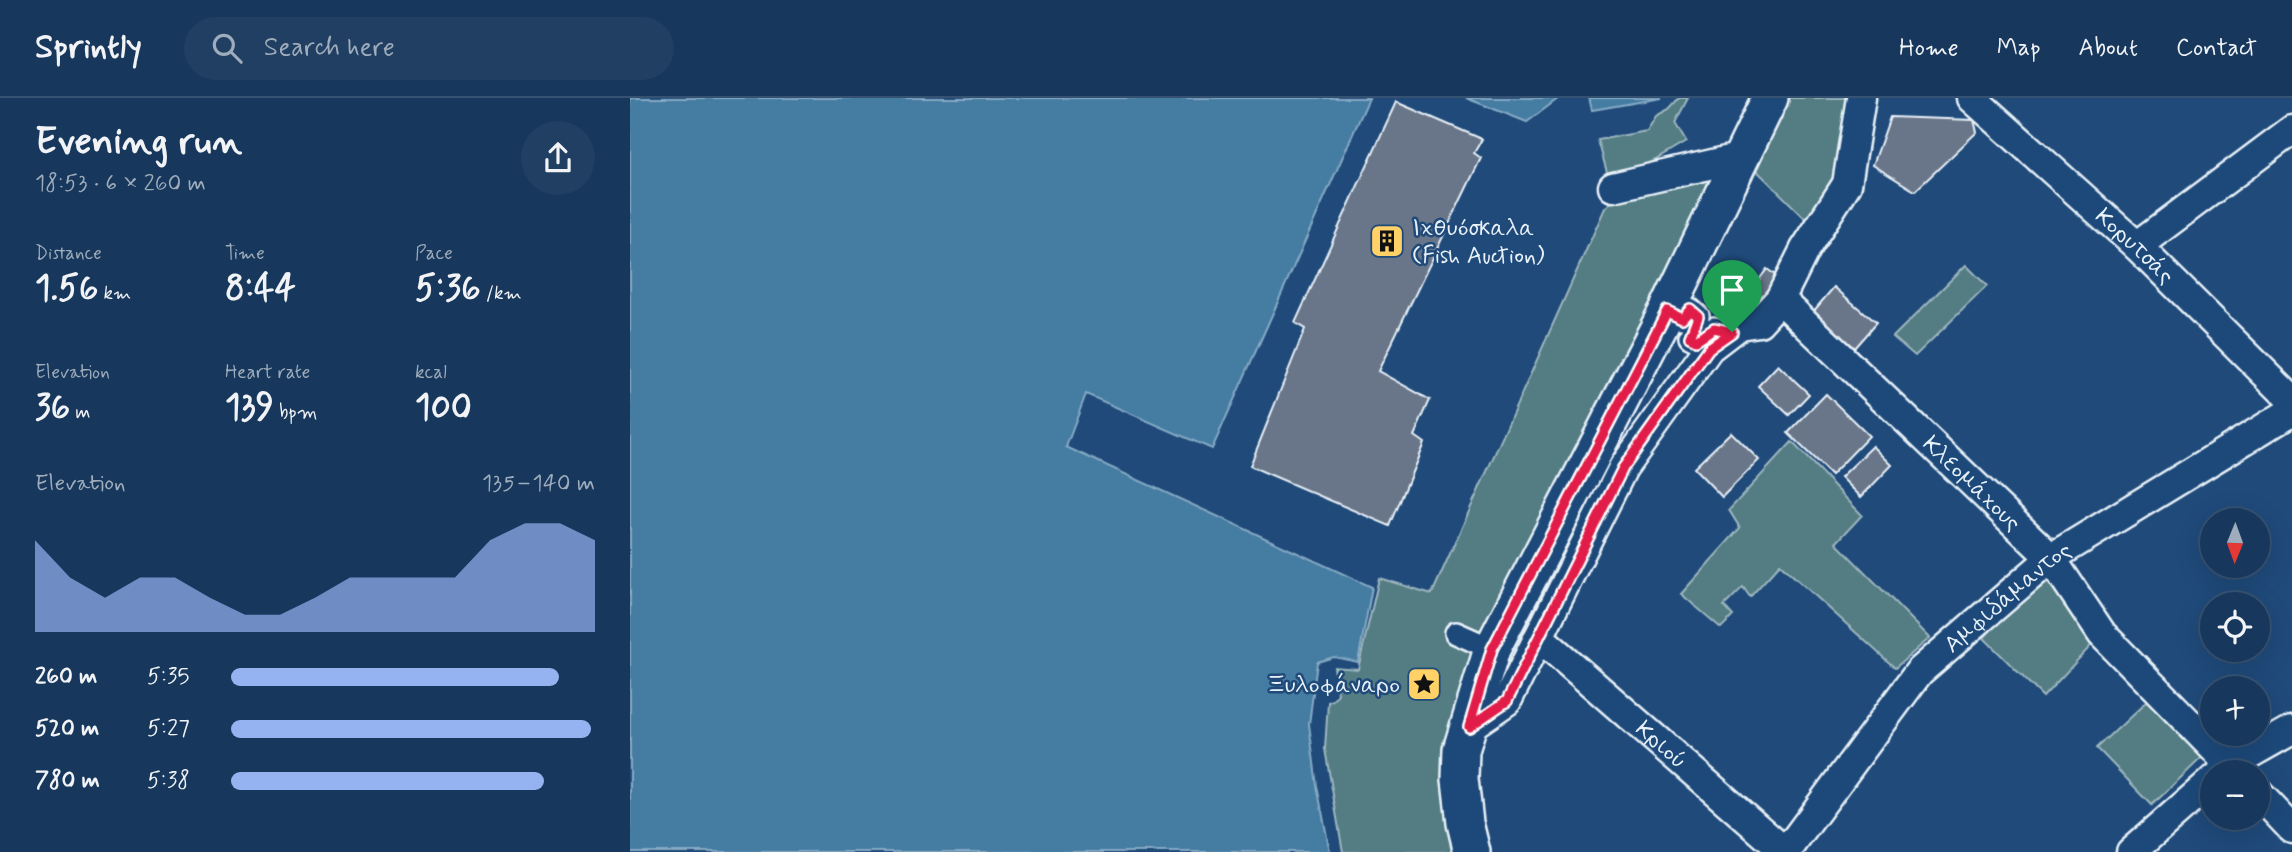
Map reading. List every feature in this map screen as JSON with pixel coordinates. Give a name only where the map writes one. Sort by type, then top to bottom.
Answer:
[{"type":"street","points":[[1472,852],[1465,824],[1460,779],[1461,750],[1492,649],[1667,311],[1770,98]]},
{"type":"street","points":[[1469,727],[1507,701],[1623,468],[1709,348],[1739,325],[1759,322],[1780,299],[1805,249],[1847,184],[1861,98]]},
{"type":"street","name":"Κορυτσάς","points":[[1972,98],[2137,246],[2292,400]]},
{"type":"street","points":[[2137,246],[2292,130]]},
{"type":"street","points":[[1613,187],[1743,157]]},
{"type":"street","name":"Κλεομάχους","points":[[1780,299],[2051,558],[2102,634],[2214,760]]},
{"type":"street","points":[[1667,311],[1682,318],[1690,309],[1698,316],[1690,337],[1696,340],[1714,328],[1732,332]]},
{"type":"street","name":"Αμφιδάμαντος","points":[[1785,852],[1919,672],[2051,558],[2292,411]]},
{"type":"street","points":[[1456,633],[1492,649]]},
{"type":"street","name":"Κριού","points":[[1539,637],[1785,852]]},
{"type":"street","points":[[2244,760],[2292,730]]},
{"type":"street","points":[[2131,852],[2200,793]]},
{"type":"street","points":[[2270,806],[2292,829]]},
{"type":"green space","points":[[1679,98],[1688,98],[1675,123],[1686,142],[1647,165],[1608,176],[1598,140],[1647,131],[1656,116],[1669,109]]},
{"type":"green space","points":[[1770,98],[1861,98],[1817,230],[1743,157]]},
{"type":"green space","points":[[1743,157],[1469,727],[1472,852],[1343,852],[1325,749],[1328,702],[1338,694],[1334,667],[1358,669],[1379,578],[1432,594],[1605,208],[1628,184]]},
{"type":"green space","points":[[1966,265],[1987,286],[1915,356],[1893,337]]},
{"type":"green space","points":[[1792,442],[1862,515],[1836,543],[1930,638],[1895,668],[1780,564],[1750,597],[1743,587],[1724,606],[1733,616],[1721,628],[1681,594],[1740,528],[1729,510]]},
{"type":"green space","points":[[2051,558],[2102,634],[2043,697],[1984,638]]},
{"type":"green space","points":[[2158,691],[2200,734],[2200,746],[2213,747],[2152,805],[2097,748]]},
{"type":"water","points":[[630,98],[1369,98],[1212,449],[1086,394],[1066,447],[1372,587],[1358,662],[1334,657],[1317,662],[1309,724],[1317,786],[1330,852],[630,852]]},
{"type":"water","points":[[1466,98],[1559,98],[1527,122]]},
{"type":"water","points":[[1589,98],[1662,98],[1592,110]]},
{"type":"building","name":"Ιχθυόσκαλα (Fish Auction)","points":[[1396,102],[1482,139],[1474,153],[1481,158],[1378,371],[1430,400],[1414,436],[1424,443],[1390,526],[1250,466],[1305,329],[1295,323]]},
{"type":"building","points":[[1890,117],[1974,120],[1977,132],[1915,191],[1873,165]]},
{"type":"building","points":[[1767,269],[1778,277],[1754,312],[1742,303]]},
{"type":"building","points":[[1834,287],[1876,323],[1854,348],[1812,313]]},
{"type":"building","points":[[1778,365],[1809,394],[1789,415],[1758,386]]},
{"type":"building","points":[[1826,394],[1869,436],[1831,475],[1788,433]]},
{"type":"building","points":[[1731,432],[1759,460],[1722,497],[1694,468]]},
{"type":"building","points":[[1873,446],[1892,465],[1861,497],[1841,477]]},
{"type":"place","name":"Ιχθυόσκαλα (Fish Auction)","points":[[1387,241]]},
{"type":"place","name":"Ξυλοφάναρο","points":[[1424,684]]},
{"type":"route","points":[[1690,309],[1698,316],[1690,337],[1696,340],[1714,328],[1732,332],[1709,348],[1623,468],[1507,701],[1469,727],[1492,649],[1667,311],[1682,318],[1690,309]]}]
